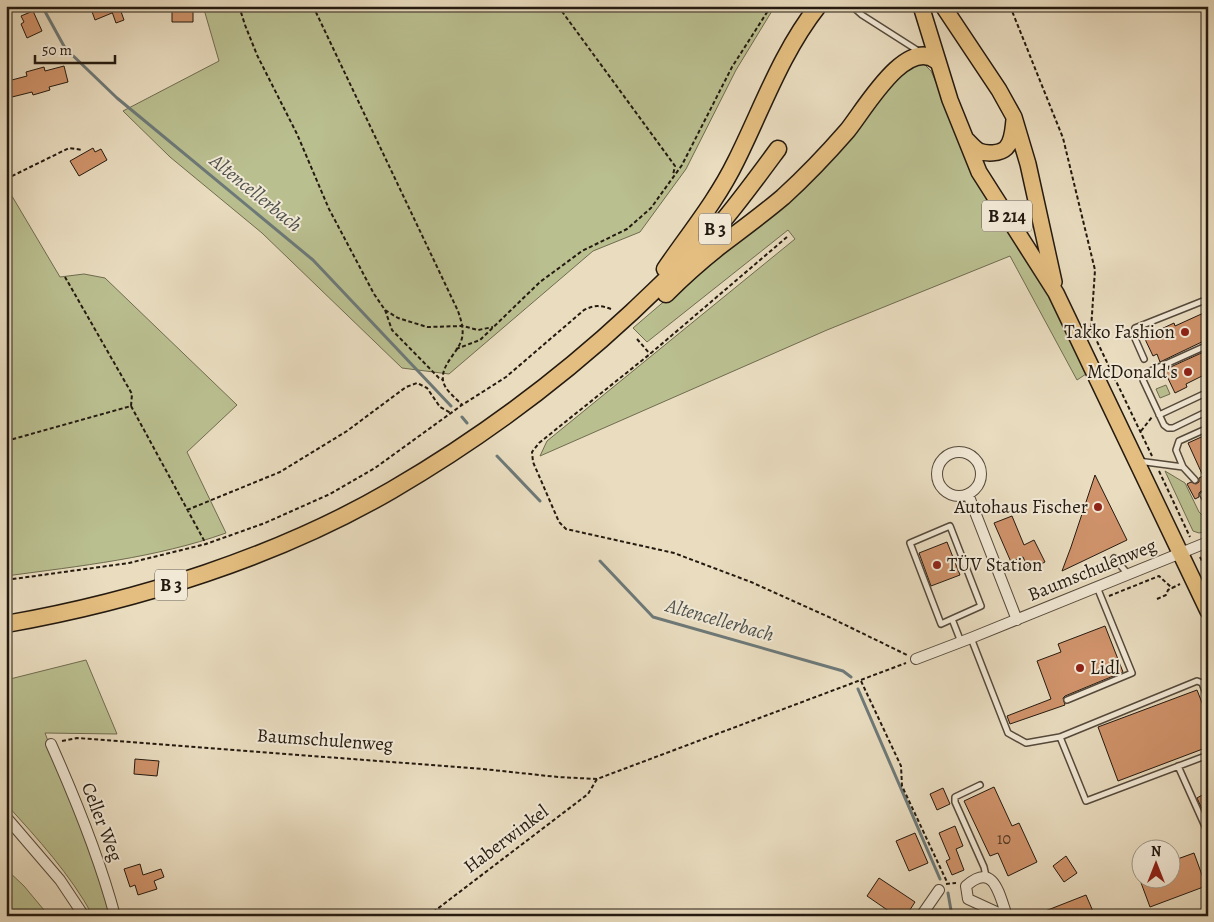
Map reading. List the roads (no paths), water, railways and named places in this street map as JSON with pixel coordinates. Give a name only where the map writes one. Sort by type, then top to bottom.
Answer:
[{"type":"highway","points":[[643,301],[716,196],[736,162],[762,102],[788,51],[818,6]]},
{"type":"highway","points":[[604,337],[626,331],[718,248],[782,197],[815,167],[892,73],[918,56],[932,58]]},
{"type":"highway","name":"B 3","points":[[6,624],[115,600],[172,584],[231,564],[342,516],[392,490],[460,447],[536,394],[604,337],[726,218],[778,149]]},
{"type":"main road","name":"B 214","points":[[921,6],[932,58],[979,172],[1056,293],[1208,612]]},
{"type":"main road","name":"B 214","points":[[943,6],[1000,90],[1014,117],[1028,164],[1056,293]]},
{"type":"main road","points":[[964,137],[978,150],[987,153],[997,152],[1006,148],[1010,142],[1014,117]]},
{"type":"street","points":[[967,453],[979,465],[981,470],[979,482],[973,491],[968,494],[951,494],[939,482],[937,471],[942,460],[950,454],[967,453]]},
{"type":"street","name":"Baumschulenweg","points":[[968,494],[1017,620]]},
{"type":"street","name":"Baumschulenweg","points":[[916,659],[1208,542]]},
{"type":"street","name":"Celler Weg","points":[[50,744],[75,797],[102,869],[116,916]]},
{"type":"street","points":[[6,817],[60,880],[84,916]]},
{"type":"street","points":[[986,876],[994,880],[1006,916],[968,899],[966,886],[974,878],[986,876]]},
{"type":"street","points":[[921,916],[944,887]]},
{"type":"lane","points":[[852,6],[862,15],[932,58]]},
{"type":"lane","points":[[1144,358],[1133,334],[1135,328],[1208,299]]},
{"type":"lane","points":[[1208,345],[1143,376],[1154,405],[1164,425],[1168,428],[1173,428],[1208,412]]},
{"type":"lane","points":[[1159,415],[1208,392]]},
{"type":"lane","points":[[1195,480],[1182,467],[1176,450],[1179,441],[1208,428]]},
{"type":"lane","points":[[1136,461],[1182,467]]},
{"type":"lane","points":[[1203,495],[1208,500]]},
{"type":"lane","points":[[950,526],[982,606],[952,619],[941,624],[910,543],[950,526]]},
{"type":"lane","points":[[1114,558],[1128,575]]},
{"type":"lane","points":[[1067,700],[1132,673],[1097,587]]},
{"type":"lane","points":[[952,619],[961,642]]},
{"type":"lane","points":[[971,638],[1008,733],[1026,742],[1060,737],[1197,681],[1202,682],[1208,699]]},
{"type":"lane","points":[[1060,737],[1086,801],[1208,755]]},
{"type":"lane","points":[[1178,766],[1208,833]]},
{"type":"lane","points":[[980,785],[955,797],[955,802],[984,867],[986,876]]},
{"type":"waterway","name":"Altencellerbach","points":[[42,6],[65,48],[117,98],[313,260],[451,406]]},
{"type":"waterway","name":"Altencellerbach","points":[[462,417],[467,423]]},
{"type":"waterway","name":"Altencellerbach","points":[[497,456],[540,501]]},
{"type":"waterway","name":"Altencellerbach","points":[[600,561],[653,617],[843,671],[851,677]]},
{"type":"waterway","name":"Altencellerbach","points":[[858,689],[940,879]]},
{"type":"waterway","name":"Altencellerbach","points":[[948,893],[952,916]]},
{"type":"place","name":"Takko Fashion","points":[[1185,332]]},
{"type":"place","name":"McDonald's","points":[[1188,372]]},
{"type":"place","name":"Autohaus Fischer","points":[[1098,507]]},
{"type":"place","name":"TÜV Station","points":[[937,565]]},
{"type":"place","name":"Lidl","points":[[1080,668]]}]
